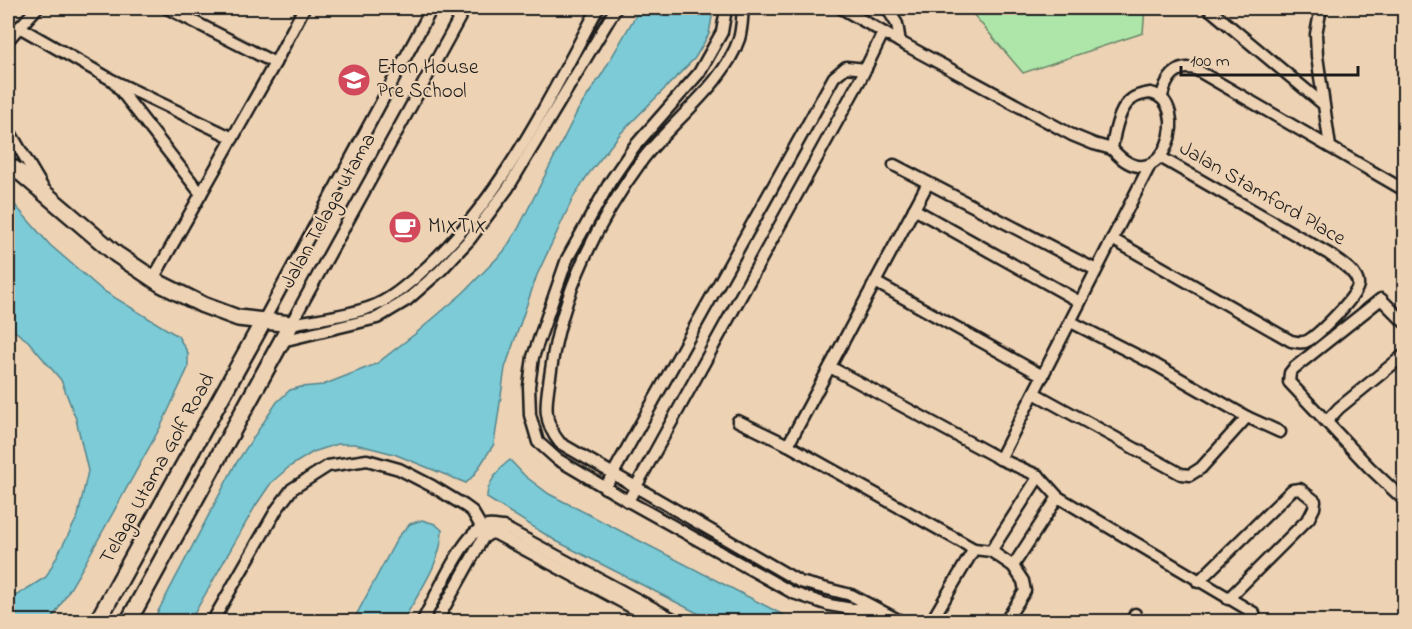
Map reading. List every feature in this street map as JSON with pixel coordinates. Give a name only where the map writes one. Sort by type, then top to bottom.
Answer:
[{"type":"main road","points":[[8,165],[116,254],[153,279],[203,305],[238,318],[291,324]]},
{"type":"main road","points":[[128,621],[282,341],[256,336],[238,318]]},
{"type":"main road","name":"Jalan Telaga Utama","points":[[256,336],[264,320]]},
{"type":"main road","name":"Jalan Telaga Utama","points":[[282,341],[291,324]]},
{"type":"main road","name":"Telaga Utama Golf Road","points":[[98,621],[256,336]]},
{"type":"street","points":[[8,40],[37,8]]},
{"type":"street","points":[[167,8],[275,63]]},
{"type":"street","points":[[153,279],[304,8]]},
{"type":"street","name":"Jalan Telaga Utama","points":[[264,320],[432,8]]},
{"type":"street","name":"Jalan Telaga Utama","points":[[291,324],[465,8]]},
{"type":"street","points":[[291,324],[372,307],[400,291],[432,263],[461,232],[499,182],[541,114],[598,8]]},
{"type":"street","points":[[282,341],[377,318],[406,300],[440,271],[470,239],[508,188],[616,8]]},
{"type":"street","points":[[724,8],[722,32],[699,73],[634,147],[588,218],[567,259],[533,357],[529,386],[530,415],[538,442],[557,459],[793,593],[829,605],[852,609],[879,609]]},
{"type":"street","points":[[743,8],[740,37],[731,58],[716,79],[644,159],[623,188],[602,223],[568,297],[553,354],[548,389],[546,414],[550,432],[560,443],[800,582],[851,595],[902,621]]},
{"type":"street","name":"Jalan Stamford Place","points":[[842,8],[883,33],[1072,135],[1112,148],[1123,158],[1136,165],[1150,165]]},
{"type":"street","points":[[1208,8],[1323,104]]},
{"type":"street","points":[[1321,8],[1316,34],[1330,147]]},
{"type":"street","points":[[889,11],[897,24],[900,42]]},
{"type":"street","points":[[19,27],[112,80],[233,138]]},
{"type":"street","points":[[628,501],[866,69],[883,33]]},
{"type":"street","points":[[605,488],[834,77],[846,67],[866,69]]},
{"type":"street","points":[[1112,148],[1116,129],[1125,107],[1132,98],[1150,93],[1162,96],[1167,81],[1179,68],[1186,67],[1195,69],[1404,190]]},
{"type":"street","points":[[112,80],[201,194]]},
{"type":"street","name":"Jalan Stamford Place","points":[[1000,459],[1150,165],[1160,157],[1165,148],[1170,130],[1169,109],[1162,96]]},
{"type":"street","points":[[8,129],[48,196]]},
{"type":"street","name":"Jalan Stamford Place","points":[[1112,239],[1291,341],[1308,341],[1335,316],[1356,291],[1357,279],[1347,267],[1329,254],[1160,157]]},
{"type":"street","points":[[894,165],[1096,270]]},
{"type":"street","points":[[788,445],[928,183]]},
{"type":"street","points":[[914,209],[1080,302]]},
{"type":"street","points":[[875,282],[1043,376]]},
{"type":"street","points":[[1404,322],[1381,299],[1290,373],[1290,385],[1404,500]]},
{"type":"street","points":[[1071,321],[1156,365],[1247,417],[1280,432]]},
{"type":"street","points":[[1326,422],[1339,408],[1404,355]]},
{"type":"street","points":[[830,367],[1000,459],[1039,476],[1058,497],[1198,582],[1254,613]]},
{"type":"street","points":[[1034,393],[1181,474],[1190,475],[1202,468],[1247,417]]},
{"type":"street","points":[[738,421],[788,445],[974,549],[991,551],[1014,566],[1023,581],[1025,591],[1005,621]]},
{"type":"street","points":[[212,621],[292,489],[328,466],[367,460],[399,469],[465,506],[472,511],[484,531],[483,538],[436,621]]},
{"type":"street","points":[[991,551],[1039,476]]},
{"type":"street","points":[[1198,582],[1292,490],[1300,489],[1310,495],[1315,501],[1309,518],[1228,599]]},
{"type":"street","points":[[1014,566],[1058,497]]},
{"type":"street","points":[[422,621],[465,544],[474,532],[484,531],[496,534],[658,618],[680,621]]},
{"type":"street","points":[[931,621],[974,549]]},
{"type":"green space","points":[[968,8],[1145,8],[1143,33],[1023,73]]},
{"type":"water","points":[[640,8],[708,8],[712,17],[709,34],[695,58],[620,134],[573,198],[537,275],[505,368],[494,444],[474,475],[466,483],[394,454],[355,444],[338,444],[313,452],[289,467],[271,483],[190,621],[153,621],[235,465],[277,402],[290,390],[323,385],[376,364],[463,293],[504,251],[518,229],[578,110],[602,74]]},
{"type":"water","points":[[8,199],[50,245],[102,290],[178,336],[188,353],[188,368],[161,426],[51,621],[8,621],[8,597],[17,595],[46,577],[78,516],[88,471],[76,419],[61,380],[28,341],[8,326]]},
{"type":"water","points":[[510,460],[525,476],[549,494],[795,621],[713,621],[556,541],[487,498],[494,477]]},
{"type":"water","points":[[422,520],[435,524],[442,530],[441,542],[434,566],[403,621],[353,621],[398,537],[410,524]]},
{"type":"place","name":"Eton House Pre School","points":[[354,80]]},
{"type":"place","name":"MIXTIX","points":[[405,227]]}]
